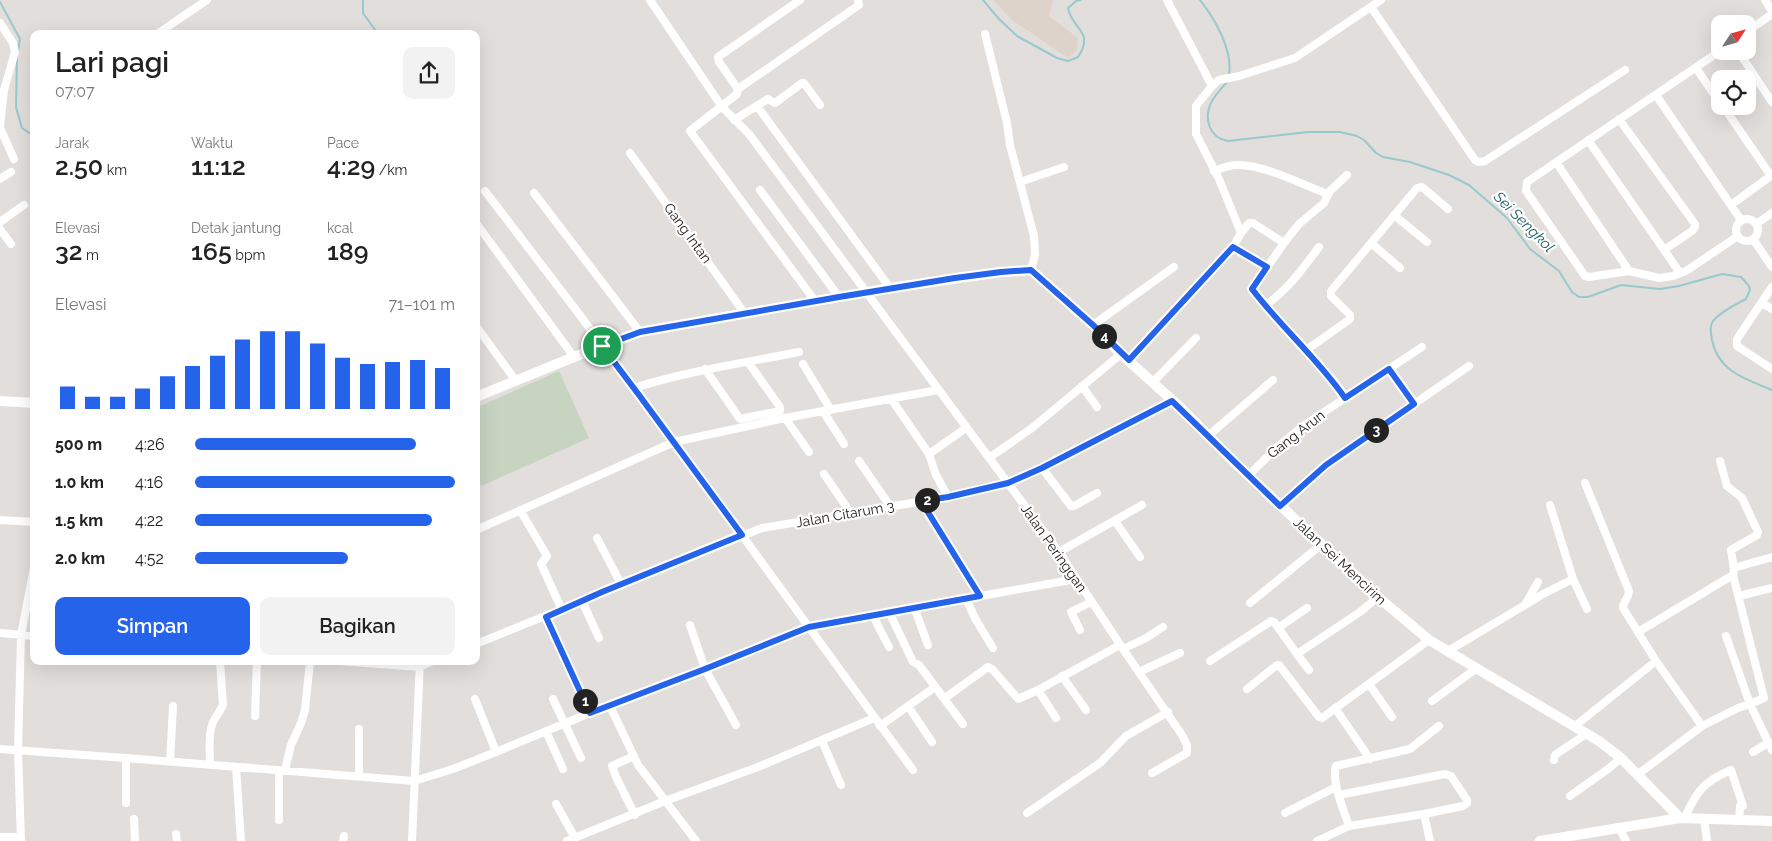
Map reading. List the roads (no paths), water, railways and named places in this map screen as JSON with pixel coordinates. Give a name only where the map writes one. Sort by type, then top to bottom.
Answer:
[{"type":"street","points":[[163,30],[206,0]]},
{"type":"street","name":"Jalan Peringgan","points":[[650,0],[722,107],[749,134],[1059,552],[1121,647],[1168,712],[1187,745],[1187,753],[1152,773]]},
{"type":"street","points":[[738,89],[719,62],[718,57],[800,0]]},
{"type":"street","points":[[815,301],[691,133],[691,129],[734,97],[738,89],[859,5],[858,0]]},
{"type":"street","points":[[1167,0],[1212,86]]},
{"type":"street","points":[[1241,232],[1196,134],[1196,106],[1212,86],[1225,78],[1239,76],[1299,56],[1381,0]]},
{"type":"street","points":[[1756,25],[1772,12],[1765,0]]},
{"type":"street","points":[[1371,7],[1478,162],[1485,161],[1626,70]]},
{"type":"street","points":[[0,23],[13,43],[15,52],[4,90],[0,127],[14,160]]},
{"type":"street","points":[[480,395],[640,332],[890,288],[1001,272],[1031,270],[1035,254],[1034,236],[985,34]]},
{"type":"street","points":[[1711,57],[1528,182],[1526,191],[1585,276],[1592,278],[1629,271],[1659,278],[1680,274],[1738,236]]},
{"type":"street","points":[[1744,60],[1772,102]]},
{"type":"street","points":[[1696,68],[1711,90]]},
{"type":"street","points":[[734,120],[769,99],[775,103],[803,82],[820,105]]},
{"type":"street","points":[[1656,95],[1742,220]]},
{"type":"street","points":[[757,106],[890,288]]},
{"type":"street","points":[[1728,115],[1771,176],[1731,205]]},
{"type":"street","points":[[1619,119],[1695,224],[1692,231],[1664,250]]},
{"type":"street","points":[[1588,140],[1680,274]]},
{"type":"street","name":"Gang Intan","points":[[630,153],[744,314]]},
{"type":"street","points":[[1556,162],[1629,271]]},
{"type":"street","points":[[1214,170],[1235,164],[1246,165],[1328,194]]},
{"type":"street","points":[[1020,182],[1064,167]]},
{"type":"street","points":[[0,179],[11,172]]},
{"type":"street","points":[[1345,398],[1334,381],[1305,351],[1252,289],[1299,224],[1324,202],[1328,194],[1347,175]]},
{"type":"street","points":[[1305,351],[1350,319],[1350,314],[1330,294],[1419,187],[1422,187],[1448,208]]},
{"type":"street","points":[[760,190],[839,297]]},
{"type":"street","points":[[485,191],[565,294],[913,770]]},
{"type":"street","points":[[534,193],[640,332]]},
{"type":"street","points":[[0,222],[24,205]]},
{"type":"street","points":[[1756,224],[1772,213]]},
{"type":"street","points":[[1394,215],[1427,242]]},
{"type":"street","points":[[1738,236],[1736,229],[1742,220],[1748,219],[1756,224],[1758,230],[1753,239]]},
{"type":"street","points":[[989,458],[1032,428],[1082,386],[1125,357],[1233,247],[1241,232],[1249,223],[1284,243]]},
{"type":"street","points":[[480,228],[574,357]]},
{"type":"street","points":[[0,229],[11,244]]},
{"type":"street","points":[[1738,236],[1747,240],[1753,239]]},
{"type":"street","points":[[1753,239],[1772,267]]},
{"type":"street","points":[[1371,243],[1400,268]]},
{"type":"street","points":[[1233,247],[1267,267]]},
{"type":"street","points":[[1265,306],[1295,280],[1319,247]]},
{"type":"street","points":[[1093,325],[1174,267]]},
{"type":"street","name":"Jalan Sei Mencirim","points":[[1031,270],[1093,325],[1378,598],[1429,640],[1599,741],[1621,758],[1682,817]]},
{"type":"street","points":[[1772,287],[1737,339],[1736,344],[1772,369]]},
{"type":"street","points":[[1762,303],[1772,310]]},
{"type":"street","points":[[480,332],[516,381]]},
{"type":"street","points":[[1153,382],[1196,338]]},
{"type":"street","name":"Gang Arun","points":[[1249,476],[1275,448],[1303,426],[1422,347]]},
{"type":"street","points":[[634,388],[658,380],[705,369],[799,352]]},
{"type":"street","points":[[705,369],[740,420],[780,411],[780,407],[748,362]]},
{"type":"street","points":[[802,364],[844,444]]},
{"type":"street","points":[[1280,506],[1326,465],[1469,366]]},
{"type":"street","points":[[1389,369],[1414,404]]},
{"type":"street","points":[[1208,436],[1273,380]]},
{"type":"street","points":[[1082,386],[1097,408]]},
{"type":"street","points":[[480,528],[674,442],[785,418],[892,400],[938,390]]},
{"type":"street","points":[[892,400],[929,454],[936,474],[948,497]]},
{"type":"street","points":[[0,401],[30,403]]},
{"type":"street","name":"Jalan Citarum 3","points":[[480,642],[762,528],[948,497],[1008,483],[1042,468],[1172,401]]},
{"type":"street","points":[[785,418],[809,452]]},
{"type":"street","points":[[929,454],[966,428]]},
{"type":"street","points":[[859,461],[890,506]]},
{"type":"street","points":[[1637,775],[1702,726],[1738,708],[1768,697],[1738,596],[1732,550],[1757,535],[1758,532],[1742,498],[1727,486],[1720,461]]},
{"type":"street","points":[[1042,468],[1072,506],[1097,494]]},
{"type":"street","points":[[824,474],[850,512]]},
{"type":"street","points":[[1585,483],[1628,591],[1623,608],[1656,661],[1702,726]]},
{"type":"street","points":[[921,501],[980,596]]},
{"type":"street","points":[[1059,552],[1142,505]]},
{"type":"street","points":[[1550,505],[1573,579],[1587,609]]},
{"type":"street","points":[[520,510],[547,556],[541,564],[562,610]]},
{"type":"street","points":[[0,520],[30,522]]},
{"type":"street","points":[[1115,522],[1140,557]]},
{"type":"street","points":[[597,538],[621,584]]},
{"type":"street","points":[[1250,603],[1322,544]]},
{"type":"street","points":[[1638,632],[1734,572],[1742,565],[1772,557]]},
{"type":"street","points":[[0,749],[414,781],[453,769],[809,627],[1076,579]]},
{"type":"street","points":[[1448,651],[1573,579]]},
{"type":"street","points":[[1525,605],[1538,582]]},
{"type":"street","points":[[1738,596],[1772,588]]},
{"type":"street","points":[[0,837],[21,839],[18,750],[21,635],[30,589]]},
{"type":"street","points":[[1297,654],[1378,598]]},
{"type":"street","points":[[966,599],[993,648]]},
{"type":"street","points":[[582,601],[599,638]]},
{"type":"street","points":[[1080,630],[1071,612],[1091,602]]},
{"type":"street","points":[[914,607],[928,645]]},
{"type":"street","points":[[1278,628],[1307,608]]},
{"type":"street","points":[[888,612],[913,662],[919,665],[964,724]]},
{"type":"street","points":[[872,616],[889,647]]},
{"type":"street","points":[[546,617],[590,713]]},
{"type":"street","points":[[1210,661],[1271,622],[1274,622],[1309,670]]},
{"type":"street","points":[[690,625],[705,669],[736,725]]},
{"type":"street","points":[[945,698],[988,667],[993,670],[1018,699],[1121,647],[1146,638],[1163,627]]},
{"type":"street","points":[[0,633],[30,636]]},
{"type":"street","points":[[1726,636],[1750,704],[1770,747],[1753,752]]},
{"type":"street","points":[[1246,689],[1276,665],[1279,665],[1320,718],[1429,640]]},
{"type":"street","points":[[1139,672],[1180,652]]},
{"type":"street","points":[[1575,726],[1656,661]]},
{"type":"street","points":[[210,765],[210,729],[223,704],[220,665]]},
{"type":"street","points":[[255,716],[256,665]]},
{"type":"street","points":[[279,820],[282,770],[305,710],[310,665]]},
{"type":"street","points":[[412,841],[419,665]]},
{"type":"street","points":[[1432,701],[1477,668]]},
{"type":"street","points":[[1062,676],[1086,710]]},
{"type":"street","points":[[1369,684],[1392,718]]},
{"type":"street","points":[[880,726],[935,687]]},
{"type":"street","points":[[1038,690],[1056,718]]},
{"type":"street","points":[[553,699],[581,758]]},
{"type":"street","points":[[475,700],[496,752]]},
{"type":"street","points":[[170,762],[173,706]]},
{"type":"street","points":[[610,706],[638,765],[696,841]]},
{"type":"street","points":[[908,706],[932,742]]},
{"type":"street","points":[[1335,708],[1370,759]]},
{"type":"street","points":[[1027,813],[1100,764],[1126,736],[1168,712]]},
{"type":"street","points":[[566,841],[822,741],[874,718]]},
{"type":"street","points":[[1349,826],[1336,787],[1334,770],[1336,766],[1410,749],[1439,726]]},
{"type":"street","points":[[359,729],[359,776]]},
{"type":"street","points":[[546,731],[563,769]]},
{"type":"street","points":[[1554,760],[1555,756],[1586,734]]},
{"type":"street","points":[[822,741],[840,785]]},
{"type":"street","points":[[634,756],[612,766],[635,815]]},
{"type":"street","points":[[126,758],[126,803]]},
{"type":"street","points":[[1570,796],[1608,770],[1621,758]]},
{"type":"street","points":[[236,767],[241,841]]},
{"type":"street","points":[[1682,817],[1699,790],[1730,770],[1743,806],[1740,806],[1739,821]]},
{"type":"street","points":[[1318,841],[1349,826],[1424,814],[1462,806],[1467,803],[1451,776],[1445,774],[1339,795]]},
{"type":"street","points":[[1285,813],[1336,787]]},
{"type":"street","points":[[556,804],[575,838]]},
{"type":"street","points":[[1424,814],[1430,841]]},
{"type":"street","points":[[1540,841],[1682,817],[1772,821]]},
{"type":"street","points":[[134,819],[135,841]]},
{"type":"street","points":[[1704,819],[1707,841]]},
{"type":"street","points":[[1619,828],[1626,841]]},
{"type":"waterway","name":"Sei Sengkol","points":[[363,0],[363,13],[375,30]]},
{"type":"waterway","name":"Sei Sengkol","points":[[983,0],[1017,36],[1057,58],[1068,61],[1078,57],[1083,48],[1083,36],[1070,15],[1068,8],[1076,1],[1081,0]]},
{"type":"waterway","name":"Sei Sengkol","points":[[1200,0],[1217,25],[1226,45],[1230,65],[1229,75]]},
{"type":"waterway","name":"Sei Sengkol","points":[[0,2],[20,39],[18,52]]},
{"type":"waterway","name":"Sei Sengkol","points":[[17,56],[16,107],[22,128],[30,133]]},
{"type":"waterway","name":"Sei Sengkol","points":[[1227,82],[1217,93],[1209,107],[1208,120],[1212,132],[1216,136],[1228,141],[1308,132],[1340,132],[1357,136],[1364,140],[1376,153],[1383,157],[1410,162],[1449,175],[1469,185],[1507,218],[1530,249],[1559,271],[1572,292],[1579,297],[1588,297],[1621,285],[1660,289],[1679,286],[1722,274],[1741,277],[1750,290],[1746,299],[1724,311],[1713,321],[1711,333],[1715,351],[1727,367],[1734,372],[1743,378],[1772,390]]}]
